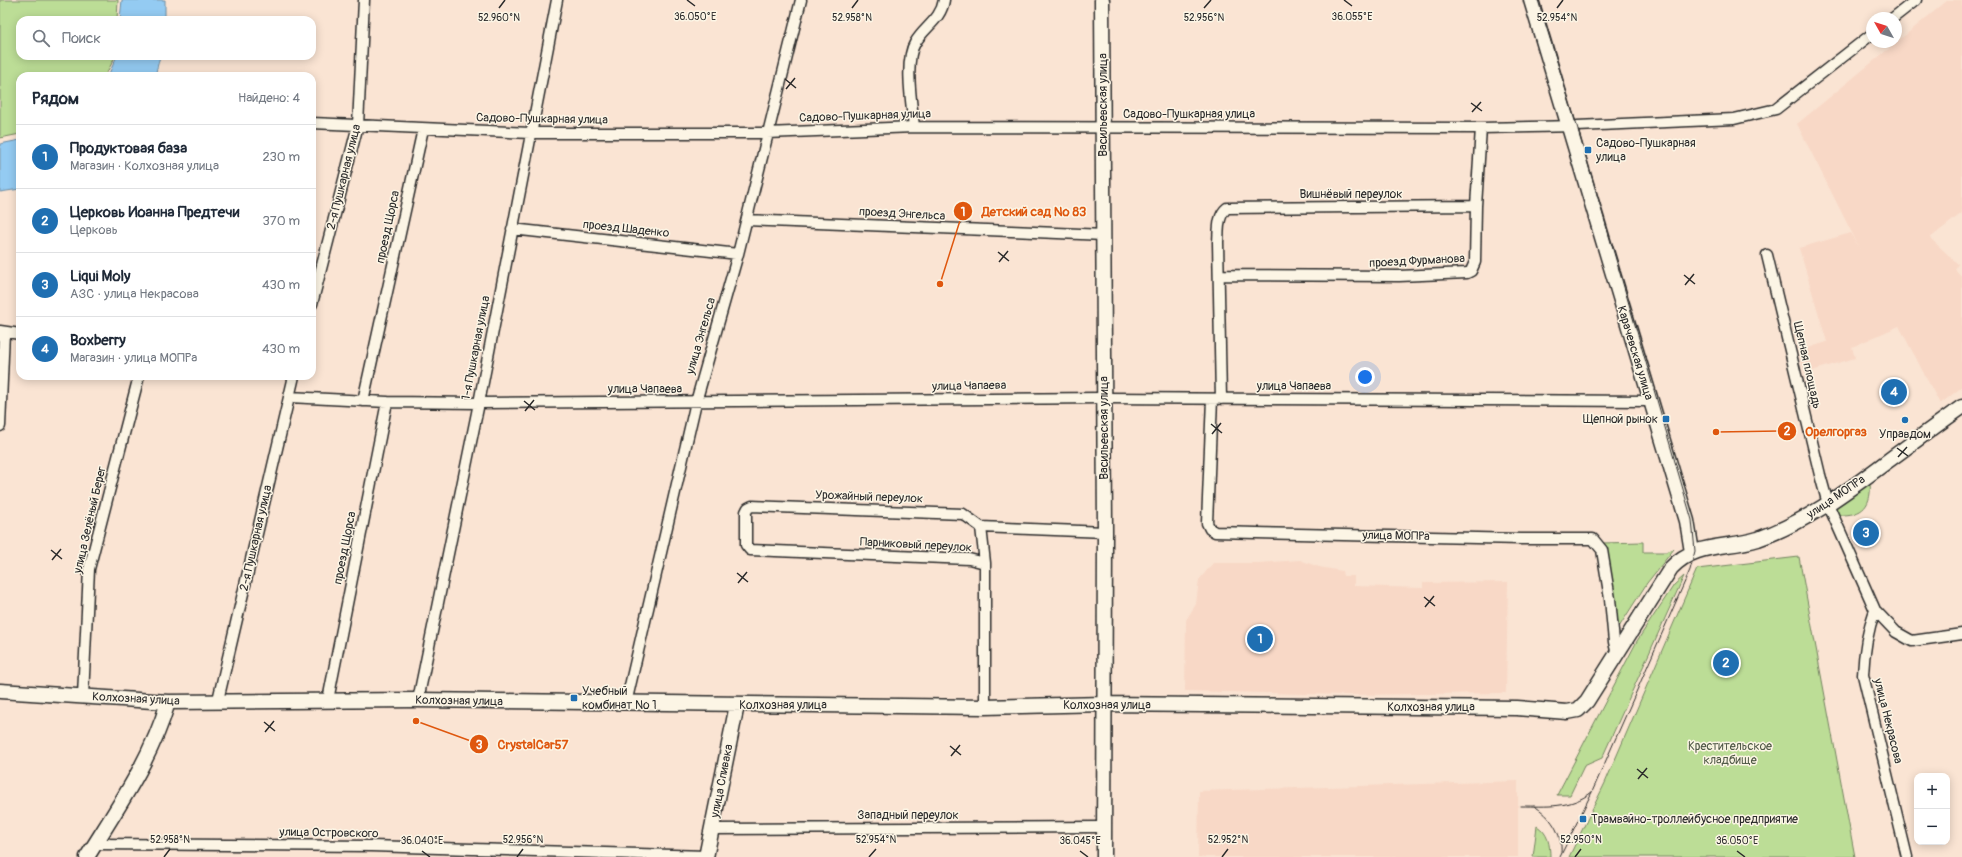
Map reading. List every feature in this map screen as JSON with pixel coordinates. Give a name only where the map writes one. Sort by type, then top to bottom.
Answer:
[{"type":"main road","name":"Васильевская улица","points":[[1103,0],[1105,532],[1104,857]]},
{"type":"main road","name":"Карачевская улица","points":[[1531,0],[1687,521],[1692,552]]},
{"type":"main road","name":"улица МОПРа","points":[[1692,552],[1755,539],[1780,530],[1828,504],[1962,407]]},
{"type":"main road","points":[[1617,655],[1671,568],[1682,557],[1692,552]]},
{"type":"main road","name":"Колхозная улица","points":[[0,691],[168,702],[218,700],[418,700],[985,707],[1104,704],[1517,708],[1567,712],[1578,710],[1587,701],[1617,655]]},
{"type":"main road","points":[[87,857],[133,784],[163,721],[168,702]]},
{"type":"main road","name":"улица Спивака","points":[[706,856],[737,705]]},
{"type":"street","name":"2-я Пушкарная улица","points":[[316,288],[358,125],[364,0]]},
{"type":"street","name":"1-я Пушкарная улица","points":[[418,700],[479,403],[530,133],[557,0]]},
{"type":"street","name":"улица Энгельса","points":[[626,703],[696,402],[747,220],[767,133],[801,0]]},
{"type":"street","points":[[914,127],[909,85],[912,52],[914,44],[939,16],[944,0]]},
{"type":"street","points":[[1901,12],[1916,0]]},
{"type":"street","name":"Садово-Пушкарная улица","points":[[316,123],[530,133],[767,133],[914,127],[1481,128],[1734,119],[1776,109],[1866,39]]},
{"type":"street","name":"проезд Фурманова","points":[[1220,275],[1399,276],[1467,273],[1471,271],[1475,262],[1476,206],[1481,128]]},
{"type":"street","name":"проезд Щорса","points":[[363,401],[423,129]]},
{"type":"street","name":"Вишнёвый переулок","points":[[1220,275],[1218,242],[1220,217],[1222,212],[1227,208],[1476,206]]},
{"type":"street","name":"проезд Энгельса","points":[[747,220],[1104,236]]},
{"type":"street","name":"проезд Шаденко","points":[[512,229],[738,254]]},
{"type":"street","name":"Щепная площадь","points":[[1767,255],[1828,504]]},
{"type":"street","points":[[1216,399],[1220,275]]},
{"type":"street","points":[[0,426],[2,331],[16,333]]},
{"type":"street","name":"улица Зелёный Берег","points":[[83,696],[90,569],[138,380]]},
{"type":"street","name":"2-я Пушкарная улица","points":[[218,700],[293,380]]},
{"type":"street","name":"улица Чапаева","points":[[289,397],[387,402],[479,403],[1104,398],[1650,401]]},
{"type":"street","name":"улица МОПРа","points":[[1216,399],[1208,523],[1210,529],[1215,532],[1521,539],[1593,538],[1602,550],[1617,655]]},
{"type":"street","name":"проезд Щорса","points":[[328,700],[387,402]]},
{"type":"street","points":[[1828,504],[1876,610],[1896,632],[1912,641],[1962,634]]},
{"type":"street","name":"Урожайный переулок","points":[[750,550],[746,545],[746,512],[748,508],[752,506],[963,514],[981,527]]},
{"type":"street","points":[[985,563],[981,527],[1105,532]]},
{"type":"street","name":"Парниковый переулок","points":[[750,550],[969,559],[985,563],[985,707]]},
{"type":"street","name":"улица Некрасова","points":[[1876,610],[1868,629],[1864,650],[1863,675],[1907,857]]},
{"type":"street","name":"Западный переулок","points":[[712,829],[1104,827]]},
{"type":"street","name":"улица Островского","points":[[95,844],[371,846],[706,856]]},
{"type":"shaded area","points":[[1948,0],[1962,0],[1962,213],[1930,238],[1958,264],[1955,269],[1962,277],[1962,387],[1940,404],[1899,326],[1852,347],[1855,358],[1805,373],[1798,351],[1827,342],[1799,248],[1851,233],[1860,249],[1797,124],[1890,48],[1902,48],[1902,38]]},
{"type":"shaded area","points":[[1300,560],[1319,567],[1342,571],[1343,576],[1354,576],[1354,586],[1423,588],[1423,583],[1508,582],[1506,693],[1346,695],[1185,691],[1186,620],[1196,604],[1199,580],[1213,563],[1258,563]]},
{"type":"shaded area","points":[[1518,781],[1518,857],[1198,857],[1199,791]]},
{"type":"green space","points":[[0,0],[118,0],[117,16],[16,16],[16,60],[113,60],[107,72],[16,72],[16,135],[0,138]]},
{"type":"green space","points":[[1870,481],[1870,497],[1868,503],[1860,511],[1847,515],[1838,515],[1834,507]]},
{"type":"green space","points":[[1643,542],[1643,552],[1666,552],[1674,549],[1647,583],[1619,627],[1602,543]]},
{"type":"green space","name":"Крестительское кладбище","points":[[1799,557],[1855,857],[1569,857],[1605,783],[1697,569]]},
{"type":"green space","points":[[1684,576],[1602,758],[1584,766],[1570,795],[1557,795],[1637,641],[1674,585]]},
{"type":"green space","points":[[1537,826],[1544,832],[1548,839],[1550,857],[1533,857]]},
{"type":"water","points":[[122,0],[165,0],[165,16],[120,16]]},
{"type":"water","points":[[115,60],[159,60],[156,72],[110,72]]},
{"type":"water","points":[[16,141],[16,190],[0,192],[0,144]]},
{"type":"tram line","points":[[1538,0],[1577,126],[1692,520],[1695,551],[1690,570],[1592,792],[1560,857]]},
{"type":"tram line","points":[[1521,806],[1549,806],[1567,804],[1592,792]]},
{"type":"tram line","points":[[1534,806],[1545,814],[1558,832],[1561,853]]},
{"type":"place","name":"Садово-Пушкарная улица","points":[[1588,150]]},
{"type":"place","name":"Детский сад № 83","points":[[940,284]]},
{"type":"place","name":"Boxberry","points":[[1894,392]]},
{"type":"place","name":"Щепной рынок","points":[[1666,419]]},
{"type":"place","name":"Управдом","points":[[1905,420]]},
{"type":"place","name":"Орелгоргаз","points":[[1716,432]]},
{"type":"place","name":"Liqui Moly","points":[[1866,533]]},
{"type":"place","name":"Продуктовая база","points":[[1260,639]]},
{"type":"place","name":"Церковь Иоанна Предтечи","points":[[1726,663]]},
{"type":"place","name":"Учебный комбинат № 1","points":[[574,698]]},
{"type":"place","name":"CrystalCar57","points":[[416,721]]},
{"type":"place","name":"Трамвайно-троллейбусное предприятие","points":[[1583,819]]}]
